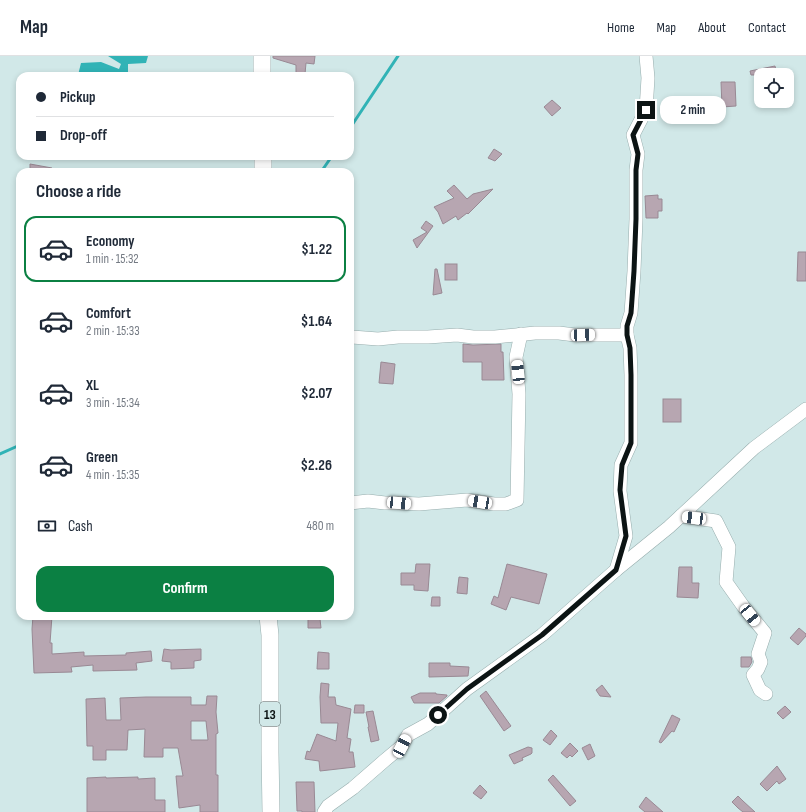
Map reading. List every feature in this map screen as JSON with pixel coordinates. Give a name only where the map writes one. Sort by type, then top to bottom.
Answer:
[{"type":"main road","points":[[262,56],[262,72]]},
{"type":"main road","name":"13","points":[[268,620],[270,635],[271,812]]},
{"type":"street","points":[[616,570],[626,536],[620,490],[622,465],[631,443],[631,375],[630,348],[627,335],[627,326],[631,313],[636,219],[636,170],[638,154],[633,135],[646,110],[648,78],[646,56]]},
{"type":"street","points":[[354,337],[378,340],[398,337],[457,335],[495,337],[541,333],[575,335],[627,335]]},
{"type":"street","points":[[354,503],[368,501],[419,504],[467,500],[494,504],[506,504],[517,500],[519,394],[516,357],[520,334]]},
{"type":"street","points":[[324,812],[328,806],[353,788],[402,746],[408,735],[428,724],[467,689],[542,635],[616,570],[669,527],[754,448],[806,409]]},
{"type":"street","points":[[681,516],[716,521],[729,547],[726,582],[743,606],[765,632],[758,654],[761,662],[758,669],[752,675],[760,690],[766,694]]},
{"type":"water","points":[[108,56],[148,56],[146,63],[128,64],[128,72],[79,72],[81,63],[101,62],[119,69],[121,64]]},
{"type":"building","points":[[273,56],[315,56],[314,64],[306,63],[305,72],[296,72],[296,65],[273,58]]},
{"type":"building","points":[[775,66],[775,68],[765,68]]},
{"type":"building","points":[[754,70],[754,75],[751,75],[750,71]]},
{"type":"building","points":[[721,82],[735,82],[736,106],[722,107]]},
{"type":"building","points":[[552,100],[561,108],[552,116],[544,107]]},
{"type":"building","points":[[494,149],[502,154],[495,161],[488,158]]},
{"type":"building","points":[[30,164],[52,168],[30,168]]},
{"type":"building","points":[[454,185],[467,199],[473,194],[493,189],[468,214],[467,213],[458,220],[456,216],[443,224],[434,207],[454,198],[447,191]]},
{"type":"building","points":[[658,195],[658,199],[662,199],[662,211],[658,211],[658,218],[646,218],[645,196]]},
{"type":"building","points":[[426,221],[433,226],[417,248],[413,240],[427,232],[421,228]]},
{"type":"building","points":[[798,252],[806,252],[806,281],[797,281]]},
{"type":"building","points":[[445,264],[457,264],[457,280],[445,280]]},
{"type":"building","points":[[435,269],[437,269],[442,293],[433,295]]},
{"type":"building","points":[[463,344],[501,344],[501,352],[503,352],[504,380],[482,380],[482,362],[463,362]]},
{"type":"building","points":[[381,362],[395,364],[393,384],[379,383]]},
{"type":"building","points":[[663,399],[681,399],[681,422],[663,422]]},
{"type":"building","points":[[416,564],[430,564],[428,591],[414,590],[414,585],[401,585],[401,573],[415,573]]},
{"type":"building","points":[[507,564],[547,574],[539,604],[511,597],[506,610],[491,604],[494,596],[498,598]]},
{"type":"building","points":[[679,567],[692,567],[692,583],[699,583],[698,598],[677,597]]},
{"type":"building","points":[[459,577],[468,578],[467,594],[457,593]]},
{"type":"building","points":[[432,597],[440,597],[440,606],[431,606]]},
{"type":"building","points":[[33,620],[52,620],[50,643],[52,643],[52,654],[84,652],[84,656],[126,655],[126,653],[151,651],[152,661],[136,663],[137,670],[93,671],[93,665],[71,667],[72,672],[34,673]]},
{"type":"building","points":[[308,620],[320,620],[321,628],[308,628]]},
{"type":"building","points":[[799,628],[806,634],[806,636],[798,645],[790,638]]},
{"type":"building","points":[[164,649],[201,649],[201,660],[194,661],[194,668],[171,669],[171,662],[162,661]]},
{"type":"building","points":[[318,652],[329,653],[329,669],[317,669]]},
{"type":"building","points":[[741,657],[751,657],[752,662],[749,667],[741,667]]},
{"type":"building","points":[[429,663],[450,663],[450,666],[469,667],[468,676],[429,677]]},
{"type":"building","points":[[321,683],[329,684],[328,697],[335,697],[336,705],[351,709],[347,738],[351,739],[349,752],[353,752],[355,767],[320,771],[319,761],[305,759],[307,751],[310,752],[317,734],[336,741],[338,723],[321,723]]},
{"type":"building","points":[[602,685],[611,697],[600,696],[596,690]]},
{"type":"building","points":[[486,691],[511,726],[504,731],[480,696]]},
{"type":"building","points":[[420,693],[436,693],[447,696],[439,703],[414,703],[411,697]]},
{"type":"building","points":[[207,696],[217,696],[216,712],[218,733],[216,734],[216,775],[218,775],[218,812],[200,812],[200,805],[179,808],[176,776],[183,776],[178,748],[163,748],[163,757],[144,757],[145,729],[128,730],[127,750],[106,750],[106,760],[93,760],[93,746],[87,746],[86,699],[105,698],[106,720],[121,720],[120,698],[191,697],[191,705],[206,705]],"holes":[[[191,721],[206,721],[208,740],[191,740]]]},
{"type":"building","points":[[355,705],[364,705],[364,713],[354,713]]},
{"type":"building","points":[[785,706],[791,712],[783,719],[777,713]]},
{"type":"building","points":[[373,711],[379,740],[371,742],[366,712]]},
{"type":"building","points":[[672,715],[680,719],[674,732],[672,731],[661,743],[659,742]]},
{"type":"building","points":[[551,730],[557,736],[550,745],[543,740]]},
{"type":"building","points":[[570,743],[578,751],[572,757],[570,755],[567,758],[561,753]]},
{"type":"building","points":[[590,744],[595,756],[588,760],[582,748]]},
{"type":"building","points":[[528,747],[532,748],[532,753],[522,758],[523,760],[514,764],[509,755]]},
{"type":"building","points":[[777,766],[786,779],[779,784],[777,781],[767,791],[760,784]]},
{"type":"building","points":[[553,775],[576,801],[570,806],[548,780]]},
{"type":"building","points":[[138,777],[138,779],[155,778],[155,800],[165,800],[165,812],[87,812],[87,778]]},
{"type":"building","points":[[296,782],[314,782],[315,812],[297,811]]},
{"type":"building","points":[[480,785],[487,792],[481,799],[473,793]]},
{"type":"building","points":[[738,796],[755,812],[743,812],[738,808],[732,802]]},
{"type":"building","points":[[646,797],[663,812],[645,812],[639,807]]},
{"type":"waterway","points":[[354,122],[398,56]]},
{"type":"waterway","points":[[324,168],[329,160]]},
{"type":"waterway","points":[[0,454],[16,447]]},
{"type":"route","points":[[438,715],[477,681],[542,635],[616,570],[626,536],[620,490],[622,465],[631,443],[631,375],[630,348],[627,335],[627,326],[631,313],[634,271],[636,170],[638,154],[633,135],[646,110]]}]
